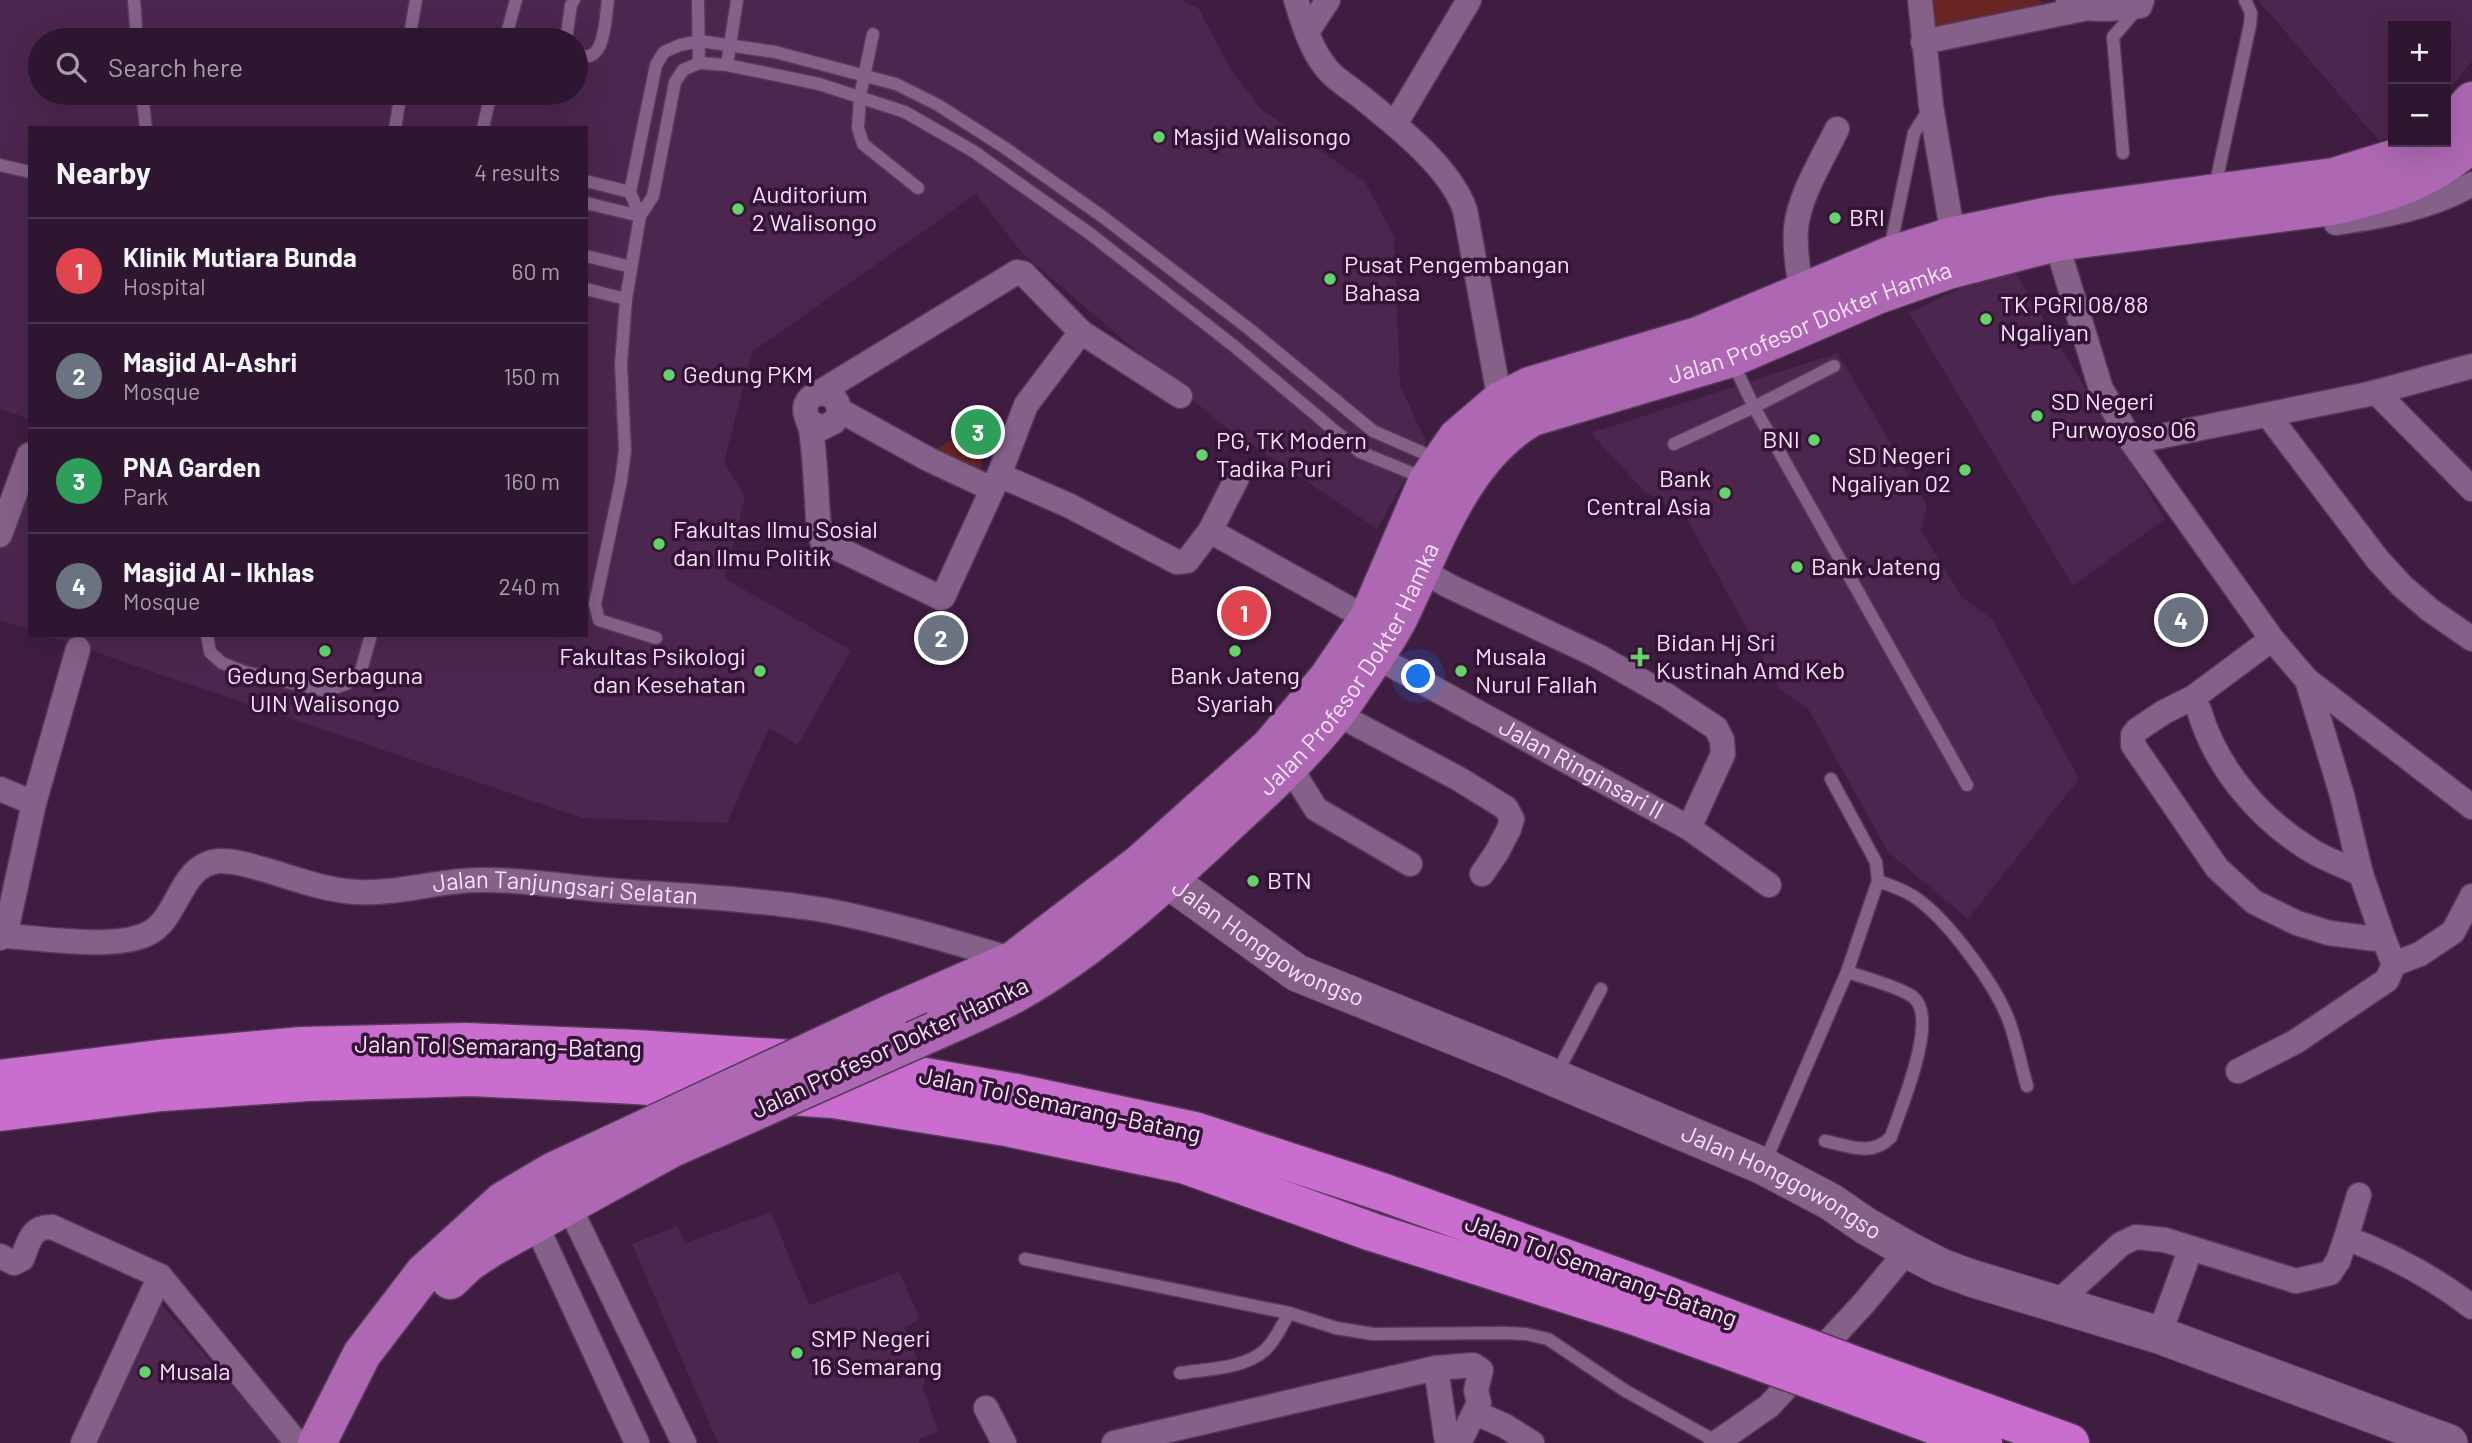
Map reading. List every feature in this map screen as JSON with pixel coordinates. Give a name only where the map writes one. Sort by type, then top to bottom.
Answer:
[{"type":"highway","name":"Jalan Tol Semarang–Batang","points":[[0,1079],[159,1059],[302,1046],[465,1042],[636,1049],[839,1062],[1017,1093],[1195,1131],[1385,1193],[1638,1301],[1845,1377],[2070,1443]]},
{"type":"highway","name":"Jalan Tol Semarang–Batang","points":[[0,1112],[162,1092],[308,1082],[472,1077],[833,1099],[1006,1127],[1186,1165],[1372,1232],[1638,1301]]},
{"type":"highway","name":"Jalan Tol Semarang–Batang","points":[[1845,1377],[1983,1443]]},
{"type":"main road","points":[[2451,125],[2472,101]]},
{"type":"main road","name":"Jalan Profesor Dokter Hamka","points":[[343,1443],[401,1341],[435,1293],[544,1198],[888,1015],[1014,960],[1155,872],[1290,767],[1323,706],[1365,640],[1450,477],[1532,416],[1731,358],[1876,273],[1953,236],[2057,239],[2333,206],[2378,195],[2421,178],[2455,159],[2472,142]]},
{"type":"main road","name":"Jalan Profesor Dokter Hamka","points":[[1365,640],[1398,618],[1421,570],[1450,477],[1457,438],[1500,401],[1530,386],[1698,336],[1801,293],[1876,273],[1948,270],[2214,192],[2334,177],[2409,154],[2421,147]]},
{"type":"main road","name":"Jalan Profesor Dokter Hamka","points":[[663,1136],[935,1031],[1026,986],[1067,960],[1155,872],[1270,747],[1323,706]]},
{"type":"main road","name":"Jalan Profesor Dokter Hamka","points":[[317,1443],[362,1354],[424,1273],[503,1201],[544,1198]]},
{"type":"street","points":[[1296,0],[1307,33],[1327,69],[1395,124],[1452,181],[1459,192],[1465,210],[1500,401]]},
{"type":"street","points":[[1307,33],[1328,0]]},
{"type":"street","points":[[1395,124],[1469,0]]},
{"type":"street","points":[[1920,0],[1931,106],[1953,236]]},
{"type":"street","points":[[1923,42],[2084,6],[2141,3]]},
{"type":"street","points":[[1801,293],[1795,247],[1796,227],[1801,205],[1837,129]]},
{"type":"street","points":[[2472,184],[2409,209],[2267,233],[2057,239],[2101,390],[2132,442],[2272,639],[2307,681],[2472,807]]},
{"type":"street","points":[[817,394],[825,394],[837,402],[839,410],[834,422],[829,426],[815,426],[805,415],[805,406],[810,398],[1015,272],[1023,274],[1081,332],[1180,396]]},
{"type":"street","points":[[810,422],[818,529],[822,541],[938,598],[943,597],[996,482],[1026,405],[1081,332]]},
{"type":"street","points":[[2132,442],[2376,392],[2472,366]]},
{"type":"street","points":[[2376,392],[2472,489]]},
{"type":"street","points":[[839,410],[928,459],[1068,505],[1177,562],[1187,561],[1210,531],[1237,478]]},
{"type":"street","points":[[2268,415],[2378,560],[2402,586],[2430,610],[2472,639]]},
{"type":"street","points":[[0,535],[28,459]]},
{"type":"street","name":"Jalan Ringinsari II","points":[[1210,531],[1365,640],[1689,828],[1769,885]]},
{"type":"street","points":[[1421,570],[1449,586],[1598,656],[1666,695],[1716,728],[1722,740],[1723,754],[1689,828]]},
{"type":"street","points":[[2272,639],[2194,697],[2137,730],[2133,735],[2133,746],[2217,868],[2254,902],[2297,923],[2329,933],[2384,940]]},
{"type":"street","points":[[2,937],[34,803],[78,649]]},
{"type":"street","points":[[2307,681],[2342,795],[2361,874],[2394,964]]},
{"type":"street","points":[[1323,706],[1459,779],[1506,808],[1512,819],[1509,829],[1482,874]]},
{"type":"street","points":[[2199,710],[2204,727],[2228,771],[2255,807],[2311,850],[2361,874]]},
{"type":"street","points":[[1290,767],[1316,809],[1410,864]]},
{"type":"street","points":[[0,789],[34,803]]},
{"type":"street","name":"Jalan Tanjungsari Selatan","points":[[2,937],[91,942],[125,940],[148,934],[165,920],[182,888],[197,870],[218,861],[241,863],[322,887],[354,892],[386,893],[479,880],[684,894],[784,904],[905,928],[1014,960]]},
{"type":"street","name":"Jalan Honggowongso","points":[[1155,872],[1297,972],[1763,1166],[1831,1202],[1866,1226],[1941,1267],[1971,1279],[2158,1335],[2449,1443]]},
{"type":"street","points":[[2238,1071],[2295,1042],[2387,980],[2394,964],[2420,954],[2454,932],[2472,896]]},
{"type":"street","points":[[2056,1304],[2121,1244],[2136,1237],[2165,1240],[2296,1281],[2314,1279],[2330,1273],[2338,1261],[2359,1195]]},
{"type":"street","points":[[544,1198],[637,1443]]},
{"type":"street","points":[[544,1198],[684,1443]]},
{"type":"street","points":[[0,1256],[14,1262],[22,1259],[33,1232],[41,1227],[52,1227],[160,1276],[298,1443]]},
{"type":"street","points":[[2346,1238],[2372,1247],[2468,1295]]},
{"type":"street","points":[[2158,1335],[2191,1248]]},
{"type":"street","points":[[1716,1443],[1769,1406],[1864,1303],[1908,1250]]},
{"type":"street","points":[[83,1443],[160,1276]]},
{"type":"street","points":[[1114,1443],[1436,1368],[1467,1365],[1478,1367],[1480,1376],[1476,1390],[1479,1403],[1459,1443]]},
{"type":"street","points":[[1436,1368],[1447,1443]]},
{"type":"street","points":[[986,1408],[1004,1443]]},
{"type":"street","points":[[1476,1413],[1505,1426],[1532,1443]]},
{"type":"lane","points":[[134,0],[136,28]]},
{"type":"lane","points":[[412,28],[416,0]]},
{"type":"lane","points":[[508,28],[516,0]]},
{"type":"lane","points":[[568,28],[574,0]]},
{"type":"lane","points":[[588,55],[593,54],[601,46],[608,0]]},
{"type":"lane","points":[[698,0],[699,63]]},
{"type":"lane","points":[[727,65],[737,0]]},
{"type":"lane","points":[[2214,192],[2250,24],[2251,13],[2245,0]]},
{"type":"lane","points":[[2113,37],[2141,3]]},
{"type":"lane","points":[[2084,6],[2113,37],[2123,153]]},
{"type":"lane","points":[[873,34],[860,96],[858,128],[863,144],[918,188]]},
{"type":"lane","points":[[640,215],[630,192],[656,65],[664,52],[700,41],[732,45],[775,52],[895,84],[914,92],[1005,148],[1103,217],[1248,328],[1373,431],[1450,477]]},
{"type":"lane","points":[[656,638],[599,620],[595,604],[625,451],[621,365],[626,299],[640,215],[653,196],[675,82],[683,70],[699,63],[727,65],[819,84],[905,112],[973,151],[1089,233],[1234,346],[1360,452],[1450,477]]},
{"type":"lane","points":[[905,112],[914,92]]},
{"type":"lane","points":[[143,105],[146,126]]},
{"type":"lane","points":[[396,126],[399,105]]},
{"type":"lane","points":[[483,126],[488,105]]},
{"type":"lane","points":[[1876,273],[1914,133],[1931,106]]},
{"type":"lane","points":[[0,165],[28,172]]},
{"type":"lane","points":[[588,182],[630,192]]},
{"type":"lane","points":[[588,203],[640,215]]},
{"type":"lane","points":[[1089,233],[1103,217]]},
{"type":"lane","points":[[588,256],[631,267]]},
{"type":"lane","points":[[588,290],[626,299]]},
{"type":"lane","points":[[1234,346],[1248,328]]},
{"type":"lane","points":[[1731,358],[1754,407],[1967,785]]},
{"type":"lane","points":[[1674,444],[1834,366]]},
{"type":"lane","points":[[1285,390],[1301,372]]},
{"type":"lane","points":[[1360,452],[1373,431]]},
{"type":"lane","points":[[207,637],[210,652],[222,663],[245,672],[326,691],[360,674],[370,637]]},
{"type":"lane","points":[[1763,1166],[1847,971],[1878,881],[1877,862],[1831,779]]},
{"type":"lane","points":[[1878,881],[1912,895],[1924,904],[1950,932],[1982,974],[2009,1021],[2027,1086]]},
{"type":"lane","points":[[1825,1141],[1865,1149],[1881,1147],[1891,1137],[1922,1043],[1922,1012],[1913,996],[1847,971]]},
{"type":"lane","points":[[1555,1078],[1601,989]]},
{"type":"lane","points":[[1025,1259],[1289,1312],[1336,1328],[1373,1334],[1505,1333],[1548,1339],[1624,1390],[1716,1443]]},
{"type":"lane","points":[[1180,1373],[1230,1366],[1264,1351],[1275,1338],[1289,1312]]},
{"type":"shaded area","points":[[0,0],[1182,0],[1199,9],[1230,68],[1261,109],[1365,182],[1394,236],[1400,385],[1426,442],[1377,529],[1219,422],[1022,253],[976,194],[752,352],[724,462],[745,496],[725,579],[851,650],[798,745],[769,728],[727,823],[583,818],[51,637],[588,637],[588,126],[28,126],[28,418],[0,409]]},
{"type":"shaded area","points":[[1927,0],[2038,0],[2044,3],[1930,38]]},
{"type":"shaded area","points":[[2258,0],[2472,0],[2472,61],[2451,88],[2451,21],[2388,21],[2388,137],[2380,142]]},
{"type":"shaded area","name":"SD Negeri Purwoyoso 06","points":[[2010,264],[2165,519],[2073,586],[1909,313]]},
{"type":"shaded area","points":[[1838,353],[1927,506],[1921,530],[1962,597],[1992,619],[2079,779],[1968,919],[1888,852],[1809,710],[1779,688],[1686,517],[1644,491],[1591,433]]},
{"type":"shaded area","points":[[999,409],[978,474],[929,454]]},
{"type":"shaded area","points":[[28,474],[28,629],[0,620],[0,550]]},
{"type":"shaded area","name":"SMP Negeri 16 Semarang","points":[[771,1212],[809,1305],[899,1272],[920,1318],[904,1328],[925,1378],[923,1387],[938,1432],[918,1439],[919,1443],[718,1443],[632,1244],[677,1226],[686,1243]]},
{"type":"shaded area","points":[[159,1302],[282,1443],[88,1443]]},
{"type":"place","name":"Masjid Walisongo","points":[[1159,137]]},
{"type":"place","name":"Auditorium 2 Walisongo","points":[[738,209]]},
{"type":"place","name":"BRI","points":[[1835,218]]},
{"type":"place","name":"Pusat Pengembangan Bahasa","points":[[1330,279]]},
{"type":"place","name":"TK PGRI 08/88 Ngaliyan","points":[[1986,319]]},
{"type":"place","name":"Gedung PKM","points":[[669,375]]},
{"type":"place","name":"SD Negeri Purwoyoso 06","points":[[2037,416]]},
{"type":"place","name":"PNA Garden","points":[[978,432]]},
{"type":"place","name":"BNI","points":[[1814,440]]},
{"type":"place","name":"PG, TK Modern Tadika Puri","points":[[1202,455]]},
{"type":"place","name":"SD Negeri Ngaliyan 02","points":[[1965,470]]},
{"type":"place","name":"Bank Central Asia","points":[[1725,493]]},
{"type":"place","name":"Fakultas Ilmu Sosial dan Ilmu Politik","points":[[659,544]]},
{"type":"place","name":"Bank Jateng","points":[[1797,567]]},
{"type":"place","name":"Klinik Mutiara Bunda","points":[[1244,613]]},
{"type":"place","name":"Masjid Al - Ikhlas","points":[[2181,620]]},
{"type":"place","name":"Masjid Al-Ashri","points":[[941,638]]},
{"type":"place","name":"Gedung Serbaguna UIN Walisongo","points":[[325,651]]},
{"type":"place","name":"Bank Jateng Syariah","points":[[1235,651]]},
{"type":"place","name":"Bidan Hj Sri Kustinah Amd Keb","points":[[1640,657]]},
{"type":"place","name":"Fakultas Psikologi dan Kesehatan","points":[[760,671]]},
{"type":"place","name":"Musala Nurul Fallah","points":[[1461,671]]},
{"type":"place","name":"BTN","points":[[1253,881]]},
{"type":"place","name":"SMP Negeri 16 Semarang","points":[[797,1353]]},
{"type":"place","name":"Musala","points":[[145,1372]]}]
